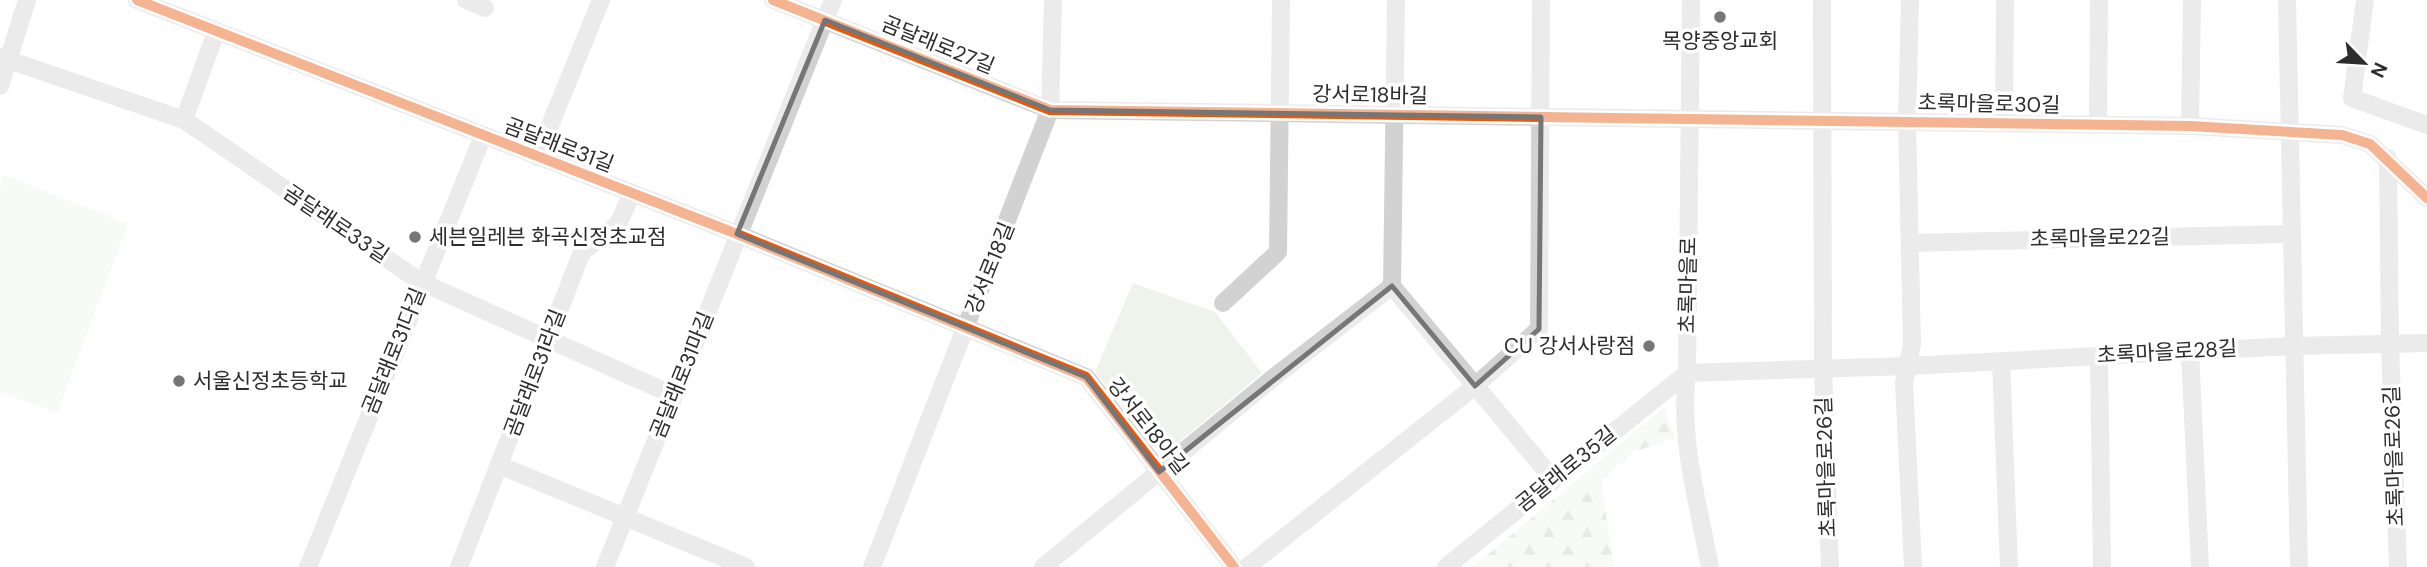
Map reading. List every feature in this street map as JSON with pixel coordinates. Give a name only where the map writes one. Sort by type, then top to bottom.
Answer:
[{"type":"street","points":[[0,86],[4,58],[27,0]]},
{"type":"street","name":"곰달래로31길","points":[[137,0],[737,234],[966,327]]},
{"type":"street","points":[[466,0],[485,8]]},
{"type":"street","points":[[537,157],[601,0]]},
{"type":"street","name":"곰달래로27길","points":[[773,0],[1050,110]]},
{"type":"street","points":[[737,234],[832,0]]},
{"type":"street","name":"강서로18길","points":[[873,567],[1050,110],[1053,0]]},
{"type":"street","points":[[1223,303],[1278,252],[1281,0]]},
{"type":"street","points":[[1394,115],[1396,0]]},
{"type":"street","points":[[1247,567],[1475,386],[1539,329],[1541,0]]},
{"type":"street","name":"초록마을로","points":[[1691,0],[1687,373],[1684,398],[1688,448],[1710,567]]},
{"type":"street","points":[[1822,0],[1823,368]]},
{"type":"street","name":"초록마을로30길","points":[[1907,122],[1910,0]]},
{"type":"street","name":"초록마을로30길","points":[[2004,123],[2005,0]]},
{"type":"street","points":[[2098,124],[2099,0]]},
{"type":"street","points":[[2190,126],[2192,0]]},
{"type":"street","points":[[2287,0],[2299,567]]},
{"type":"street","points":[[2365,0],[2352,98],[2427,125]]},
{"type":"street","points":[[184,120],[216,32]]},
{"type":"street","name":"곰달래로33길","points":[[4,58],[184,120],[421,282],[673,395]]},
{"type":"street","name":"강서로18바길","points":[[1050,110],[1690,119]]},
{"type":"street","name":"강서로18바길","points":[[1392,286],[1394,115]]},
{"type":"street","name":"초록마을로30길","points":[[1690,119],[2190,126],[2342,135],[2370,144],[2388,158],[2427,198]]},
{"type":"street","points":[[1907,122],[1912,344],[1905,383],[1913,567]]},
{"type":"street","name":"곰달래로31다길","points":[[308,567],[482,136]]},
{"type":"street","name":"초록마을로26길","points":[[2388,158],[2390,344],[2398,567]]},
{"type":"street","name":"곰달래로31라길","points":[[459,567],[582,252],[618,224],[632,194]]},
{"type":"street","name":"곰달래로31마길","points":[[605,567],[737,234]]},
{"type":"street","name":"초록마을로22길","points":[[1910,243],[2291,234]]},
{"type":"street","points":[[1392,286],[1553,479]]},
{"type":"street","name":"강서로18아길","points":[[1159,472],[1278,374],[1392,286]]},
{"type":"street","name":"강서로18아길","points":[[966,327],[1086,377],[1234,567]]},
{"type":"street","name":"초록마을로28길","points":[[1687,373],[1908,366],[2295,346],[2427,344]]},
{"type":"street","points":[[2190,351],[2200,567]]},
{"type":"street","points":[[2099,356],[2102,567]]},
{"type":"street","points":[[2001,361],[2009,567]]},
{"type":"street","name":"초록마을로26길","points":[[1823,368],[1829,567]]},
{"type":"street","name":"곰달래로35길","points":[[1446,567],[1687,373]]},
{"type":"street","points":[[499,465],[626,515],[746,567]]},
{"type":"street","points":[[1043,567],[1159,472]]},
{"type":"highlighted area","points":[[825,20],[1050,110],[1541,117],[1539,329],[1475,386],[1392,286],[1159,472],[1086,377],[737,234]]},
{"type":"green space","points":[[4,175],[128,224],[57,413],[0,392],[0,188]]},
{"type":"green space","points":[[1133,283],[1215,312],[1262,373],[1162,456],[1095,372]]},
{"type":"green space","points":[[1664,407],[1676,438],[1633,452],[1601,481],[1614,567],[1473,567]]},
{"type":"cycle path","points":[[137,0],[737,234],[1086,377],[1234,567]]},
{"type":"cycle path","points":[[773,0],[1050,110],[2190,126],[2342,135],[2370,144],[2427,198]]},
{"type":"place","name":"목양중앙교회","points":[[1720,17]]},
{"type":"place","name":"세븐일레븐 화곡신정초교점","points":[[415,237]]},
{"type":"place","name":"CU 강서사랑점","points":[[1649,346]]},
{"type":"place","name":"서울신정초등학교","points":[[179,381]]}]
